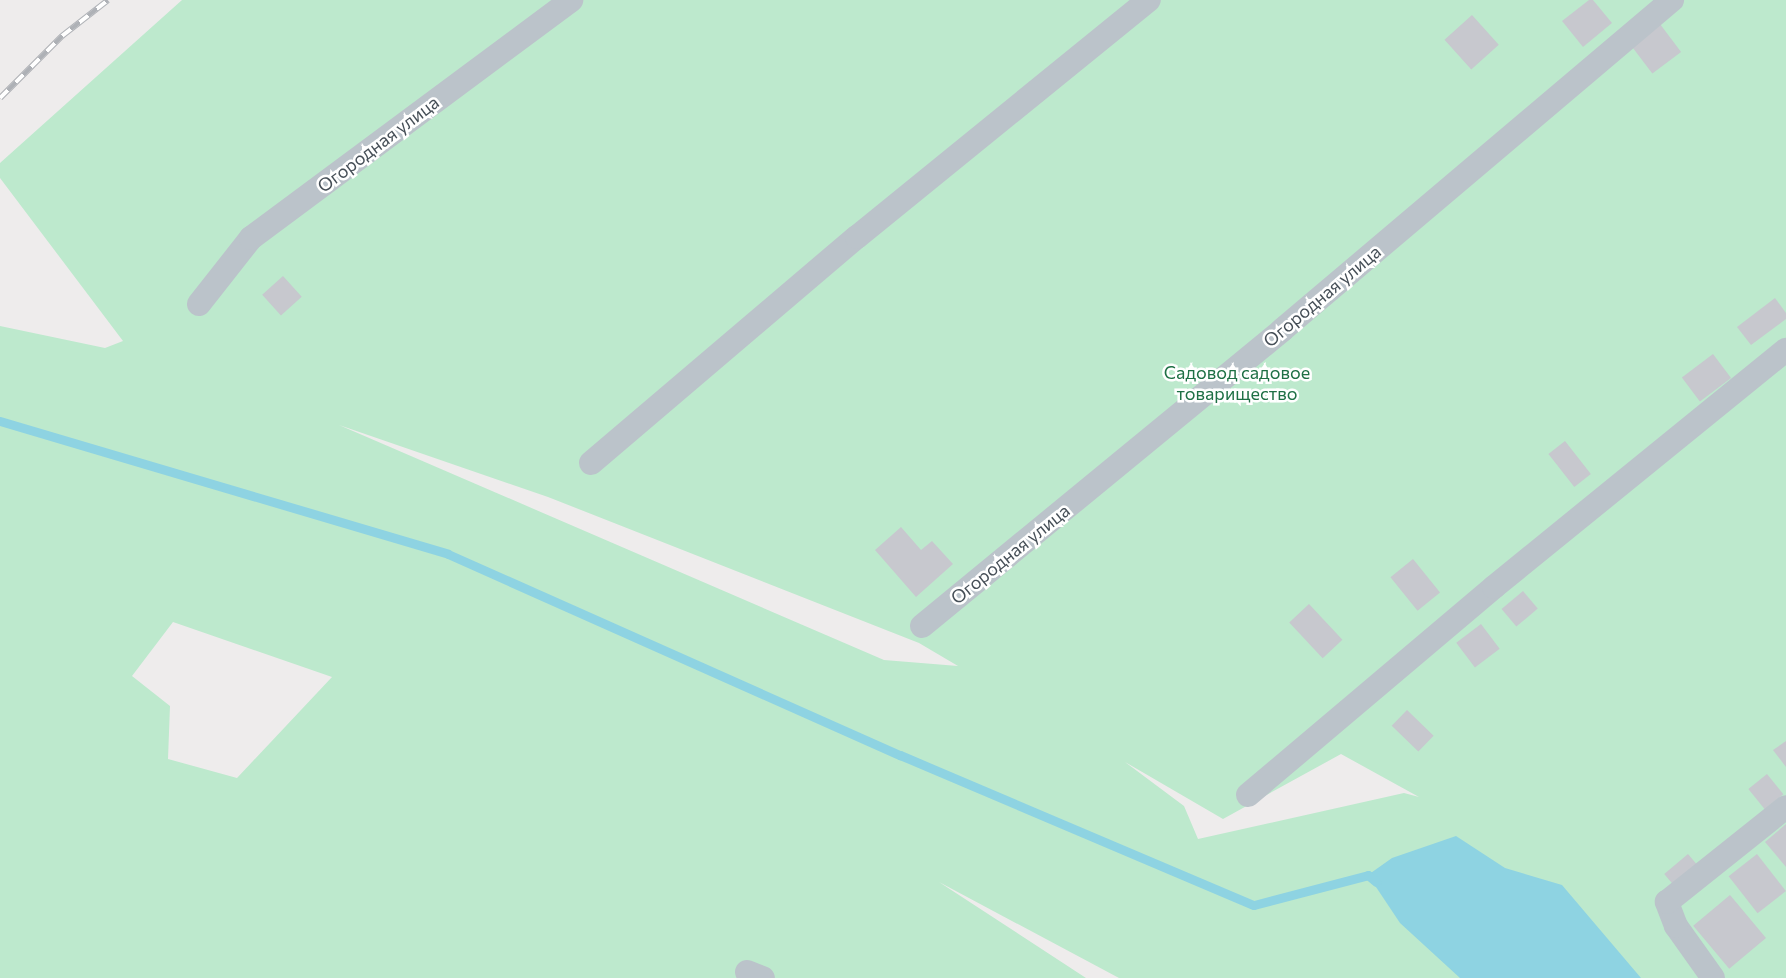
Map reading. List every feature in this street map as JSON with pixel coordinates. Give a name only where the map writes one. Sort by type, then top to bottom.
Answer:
[{"type":"street","name":"Огородная улица","points":[[198,304],[251,238],[572,0]]},
{"type":"street","points":[[591,463],[857,237],[1149,0]]},
{"type":"street","name":"Огородная улица","points":[[922,626],[1282,330],[1672,0]]},
{"type":"street","points":[[1248,796],[1494,587],[1786,350]]},
{"type":"street","points":[[1713,978],[1676,926],[1667,902],[1786,807]]},
{"type":"green space","name":"Садовод садовое товарищество","points":[[182,0],[1786,0],[1786,978],[1119,978],[939,882],[1086,978],[0,978],[0,326],[105,348],[123,341],[0,178],[0,163]],"holes":[[[339,425],[548,497],[919,643],[958,666],[884,660]],[[173,622],[332,677],[237,778],[168,759],[170,706],[132,676]],[[1341,754],[1419,797],[1404,793],[1198,839],[1184,806],[1125,762],[1223,819]]]},
{"type":"water","points":[[1456,836],[1505,868],[1562,885],[1641,978],[1460,978],[1400,923],[1368,875],[1392,858]]},
{"type":"building","points":[[1589,0],[1593,0],[1612,23],[1583,47],[1562,21]]},
{"type":"building","points":[[1472,15],[1499,45],[1471,69],[1445,40]]},
{"type":"building","points":[[1660,24],[1681,52],[1652,74],[1631,46]]},
{"type":"building","points":[[283,276],[302,297],[281,316],[262,295]]},
{"type":"building","points":[[1775,298],[1786,313],[1786,319],[1751,345],[1737,327]]},
{"type":"building","points":[[1713,354],[1731,378],[1700,401],[1682,377]]},
{"type":"building","points":[[1565,441],[1591,474],[1574,487],[1548,454]]},
{"type":"building","points":[[901,527],[921,550],[932,541],[953,564],[916,597],[875,550]]},
{"type":"building","points":[[1413,559],[1440,592],[1418,611],[1390,577]]},
{"type":"building","points":[[1523,591],[1538,609],[1516,627],[1502,609]]},
{"type":"building","points":[[1309,604],[1342,640],[1323,658],[1289,622]]},
{"type":"building","points":[[1481,624],[1500,649],[1475,667],[1456,643]]},
{"type":"building","points":[[1407,710],[1434,736],[1418,752],[1392,726]]},
{"type":"building","points":[[1786,741],[1786,767],[1773,750]]},
{"type":"building","points":[[1767,774],[1783,794],[1765,809],[1748,789]]},
{"type":"building","points":[[1786,824],[1786,867],[1765,842]]},
{"type":"building","points":[[1688,854],[1699,867],[1675,887],[1664,874]]},
{"type":"building","points":[[1757,854],[1786,891],[1758,913],[1729,876]]},
{"type":"building","points":[[1730,895],[1766,938],[1729,969],[1693,926]]},
{"type":"waterway","points":[[0,421],[448,554],[900,755],[1254,905],[1368,875],[1376,882]]},
{"type":"railway","points":[[0,98],[62,36],[108,0]]}]
